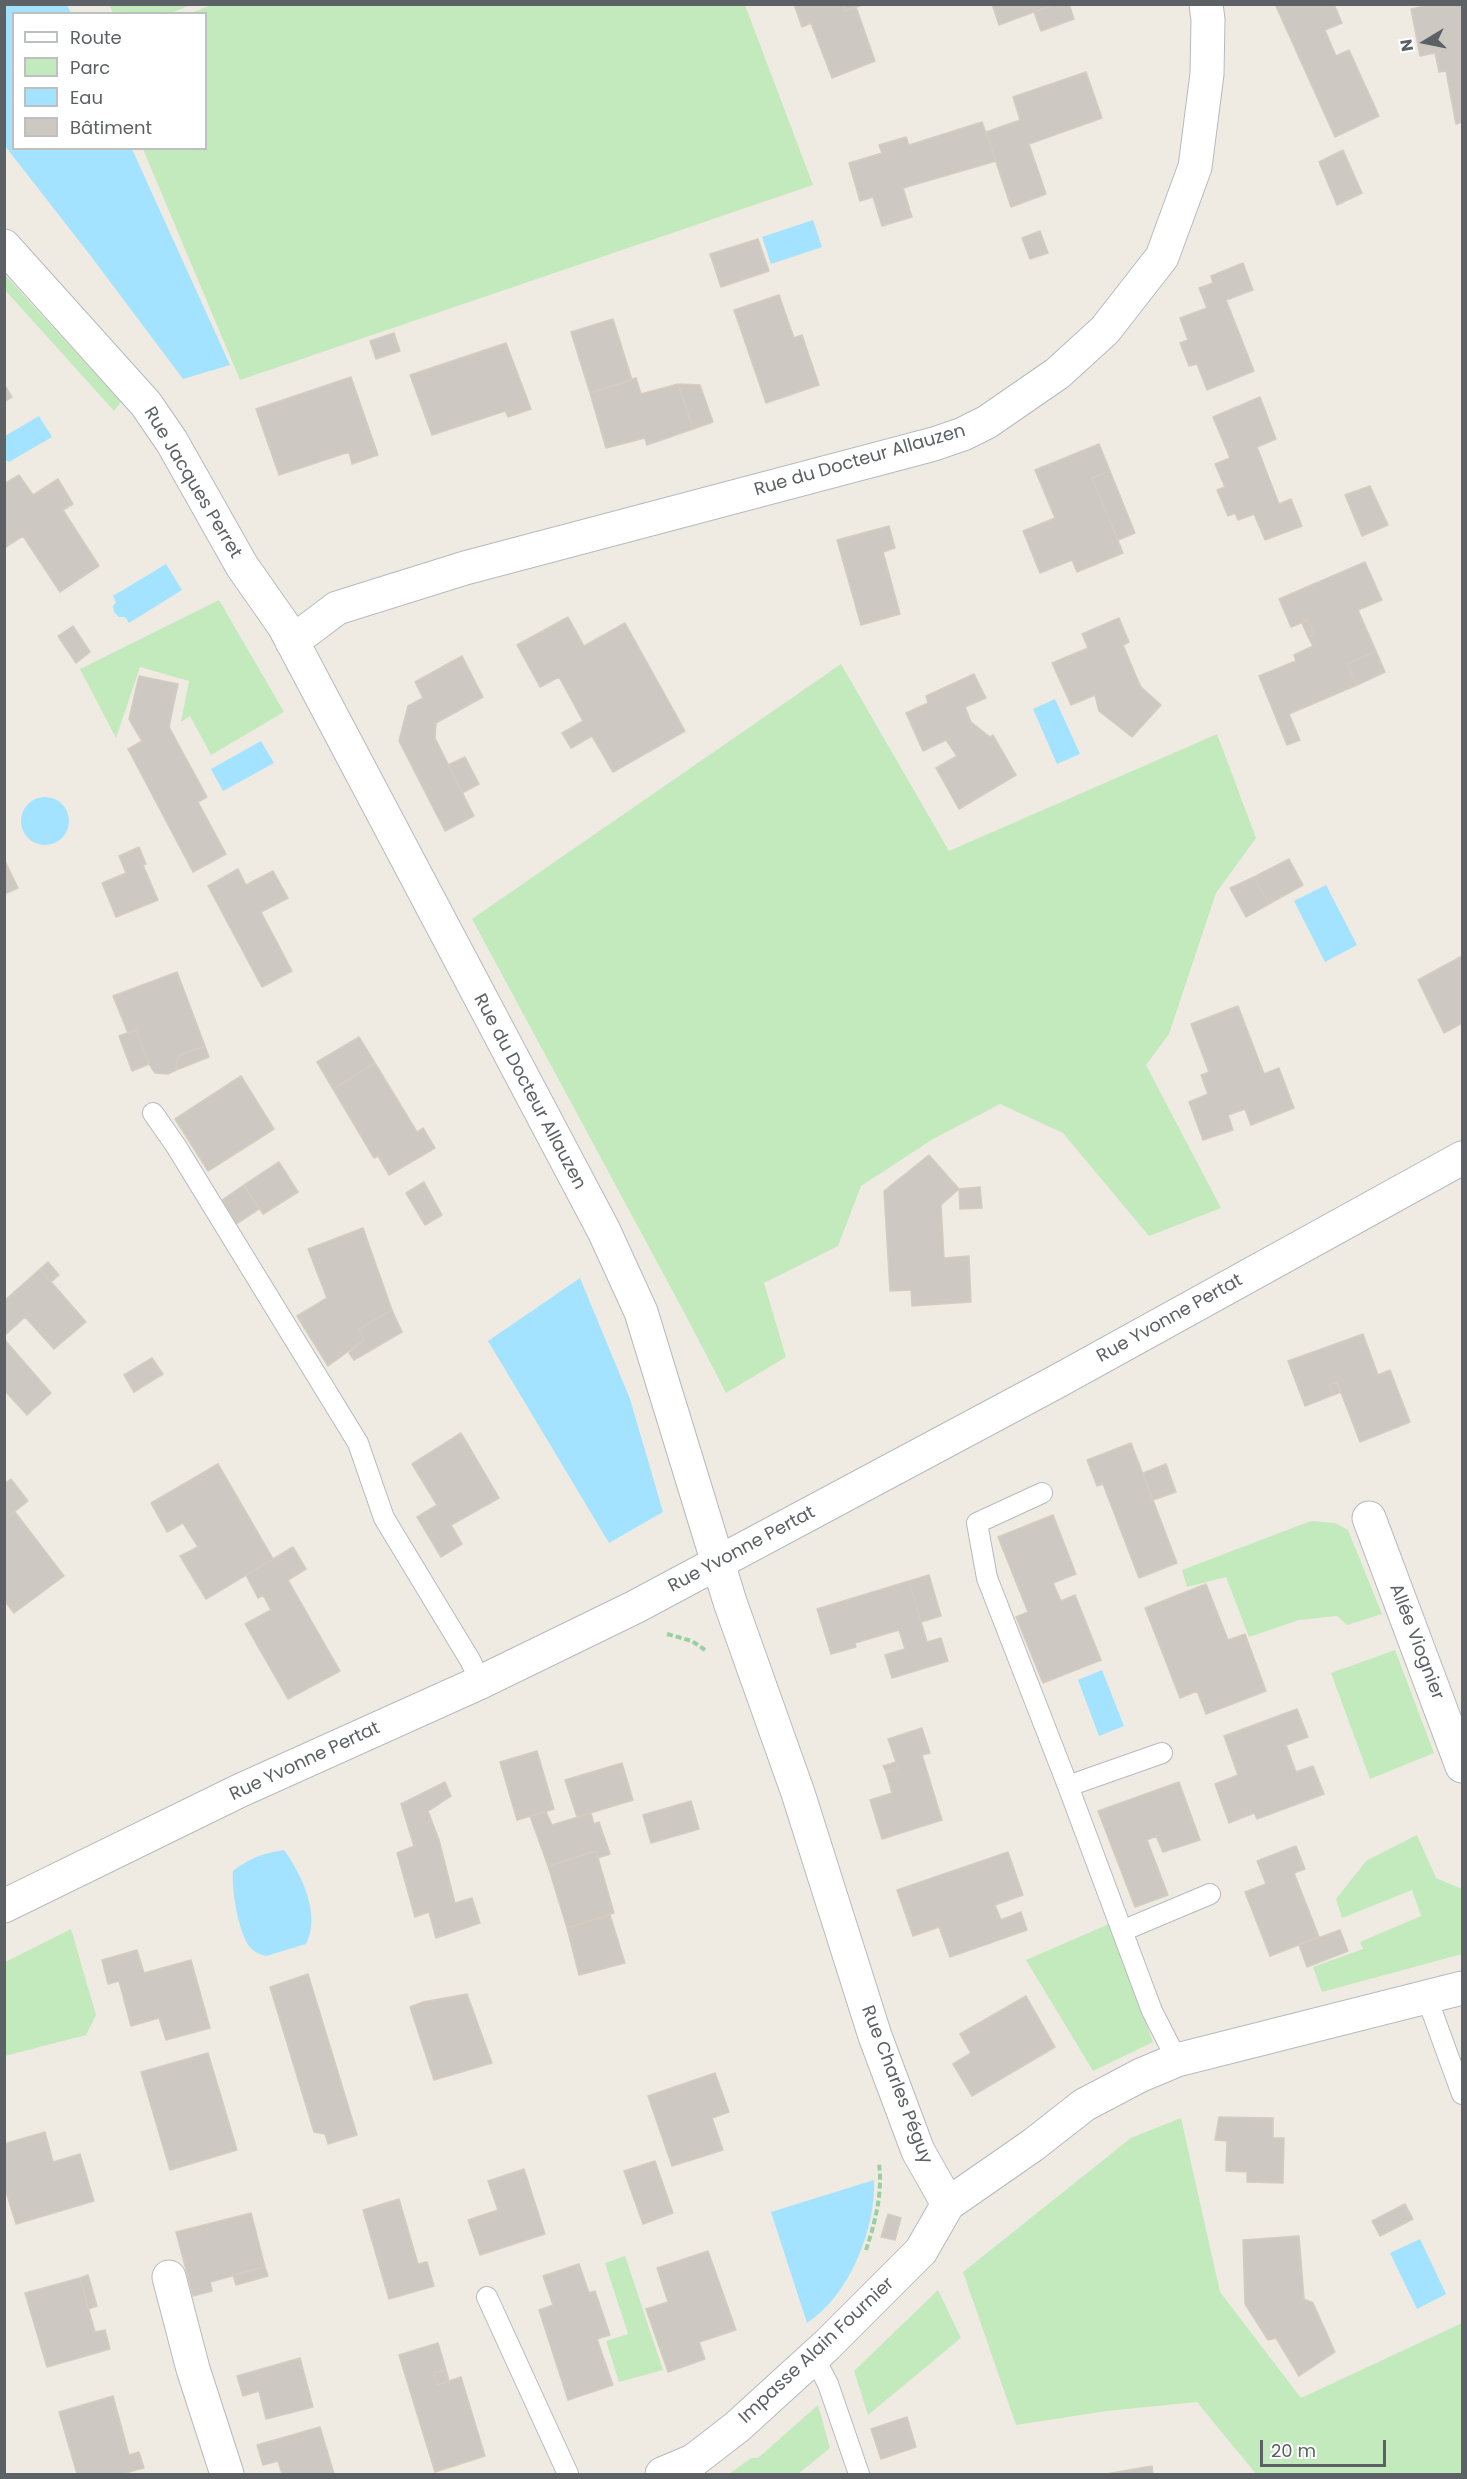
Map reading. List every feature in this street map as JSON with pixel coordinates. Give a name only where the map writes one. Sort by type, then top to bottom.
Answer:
[{"type":"street","name":"Rue du Docteur Allauzen","points":[[719,1562],[640,1312],[604,1231],[285,630],[348,604],[465,568],[934,444],[963,434],[987,422],[1058,373],[1105,330],[1162,257],[1195,167],[1207,74],[1206,4]]},
{"type":"street","name":"Rue Jacques Perret","points":[[4,246],[146,404],[172,442],[243,566],[285,630]]},
{"type":"street","name":"Rue Yvonne Pertat","points":[[4,1906],[239,1791],[481,1682],[635,1607],[1045,1387],[1462,1158]]},
{"type":"street","name":"Allée Viognier","points":[[1369,1518],[1462,1766]]},
{"type":"street","name":"Rue Charles Péguy","points":[[719,1562],[730,1602],[798,1793],[875,2036],[918,2151],[948,2204]]},
{"type":"street","points":[[948,2204],[1034,2145],[1084,2105],[1141,2075],[1177,2060],[1462,1988]]},
{"type":"street","name":"Impasse Alain Fournier","points":[[662,2475],[693,2461],[737,2427],[814,2357],[921,2251],[948,2204]]},
{"type":"street","points":[[169,2277],[193,2369],[227,2475]]},
{"type":"lane","points":[[153,1113],[176,1146],[358,1443],[384,1518],[481,1682]]},
{"type":"lane","points":[[1042,1493],[977,1523],[987,1578],[1152,2011],[1177,2060]]},
{"type":"lane","points":[[1068,1786],[1162,1754]]},
{"type":"lane","points":[[1122,1931],[1210,1894]]},
{"type":"lane","points":[[1427,1998],[1462,2094]]},
{"type":"lane","points":[[487,2297],[568,2475]]},
{"type":"lane","points":[[814,2357],[828,2384],[859,2475]]},
{"type":"green space","points":[[109,5],[191,5],[174,12],[112,12]]},
{"type":"green space","points":[[211,5],[745,5],[813,185],[240,380],[143,150],[207,150],[207,12],[194,12]]},
{"type":"green space","points":[[5,275],[121,402],[114,411],[5,290]]},
{"type":"green space","points":[[219,600],[284,712],[211,755],[190,716],[181,722],[189,681],[140,667],[116,738],[80,669]]},
{"type":"green space","points":[[841,664],[949,851],[1217,734],[1256,838],[1216,893],[1169,1034],[1146,1065],[1221,1208],[1149,1236],[1063,1133],[1000,1104],[933,1139],[861,1186],[838,1246],[764,1283],[786,1357],[726,1393],[472,919]]},
{"type":"green space","points":[[1311,1521],[1335,1523],[1348,1530],[1382,1614],[1347,1625],[1337,1616],[1299,1620],[1249,1637],[1226,1577],[1187,1587],[1182,1570]]},
{"type":"green space","points":[[1395,1650],[1434,1753],[1370,1779],[1331,1673]]},
{"type":"green space","points":[[1417,1835],[1436,1878],[1462,1889],[1462,1954],[1322,1992],[1313,1967],[1363,1949],[1360,1942],[1421,1916],[1412,1890],[1342,1918],[1336,1899],[1366,1861]]},
{"type":"green space","points":[[1109,1924],[1153,2042],[1093,2071],[1026,1960]]},
{"type":"green space","points":[[71,1929],[96,2015],[86,2035],[5,2056],[5,1962]]},
{"type":"green space","points":[[1181,2118],[1220,2292],[1301,2398],[1462,2323],[1462,2474],[1256,2474],[1197,2402],[1107,2411],[1016,2425],[963,2272],[1131,2138]]},
{"type":"green space","points":[[625,2256],[663,2370],[619,2382],[606,2341],[628,2334],[605,2263]]},
{"type":"green space","points":[[938,2290],[961,2338],[868,2415],[854,2371]]},
{"type":"green space","points":[[818,2405],[830,2448],[798,2474],[729,2474],[751,2458],[758,2458]]},
{"type":"water","points":[[5,4],[67,5],[70,12],[12,12],[12,150],[132,150],[230,365],[183,379],[5,146]]},
{"type":"water","points":[[813,220],[822,247],[771,264],[762,237]]},
{"type":"water","points":[[39,416],[52,437],[9,462],[5,460],[5,436]]},
{"type":"water","points":[[166,564],[182,590],[129,623],[125,617],[119,617],[114,612],[113,606],[116,602],[113,596]]},
{"type":"water","points":[[1055,699],[1080,754],[1057,764],[1033,709]]},
{"type":"water","points":[[261,741],[274,763],[223,791],[211,769]]},
{"type":"water","points":[[45,797],[62,804],[69,821],[62,838],[45,845],[28,838],[21,821],[28,804]]},
{"type":"water","points":[[1326,885],[1357,945],[1325,962],[1294,901]]},
{"type":"water","points":[[580,1278],[630,1399],[663,1512],[609,1543],[488,1341]]},
{"type":"water","points":[[1102,1670],[1124,1726],[1099,1736],[1078,1680]]},
{"type":"water","points":[[284,1850],[297,1871],[307,1895],[310,1908],[310,1933],[306,1944],[266,1956],[253,1950],[244,1936],[235,1901],[233,1871],[257,1857]]},
{"type":"water","points":[[874,2180],[870,2219],[857,2260],[835,2296],[807,2323],[771,2212]]},
{"type":"water","points":[[1420,2239],[1446,2294],[1417,2309],[1390,2253]]},
{"type":"building","points":[[794,4],[843,4],[845,11],[856,7],[875,61],[832,78],[811,23],[802,27]]},
{"type":"building","points":[[843,4],[865,4],[845,11]]},
{"type":"building","points":[[992,4],[1055,4],[999,25]]},
{"type":"building","points":[[1055,4],[1069,4],[1074,19],[1041,31],[1034,12]]},
{"type":"building","points":[[1275,4],[1334,4],[1342,23],[1325,30],[1336,56],[1349,50],[1379,116],[1335,137]]},
{"type":"building","points":[[1434,4],[1462,4],[1462,122],[1456,124],[1446,71],[1439,72],[1435,53],[1420,56],[1411,9]]},
{"type":"building","points":[[1086,72],[1102,118],[1029,144],[1046,194],[1011,207],[986,132],[1020,120],[1013,97]]},
{"type":"building","points":[[982,122],[996,161],[903,188],[912,217],[882,226],[873,197],[860,201],[849,163],[882,153],[879,145],[906,137],[909,145]]},
{"type":"building","points":[[1343,150],[1362,193],[1337,205],[1319,162]]},
{"type":"building","points":[[1040,231],[1048,253],[1030,259],[1022,238]]},
{"type":"building","points":[[758,239],[769,271],[721,287],[710,254]]},
{"type":"building","points":[[1243,263],[1253,290],[1226,300],[1254,371],[1207,390],[1197,364],[1189,366],[1180,343],[1188,340],[1180,318],[1207,308],[1199,288],[1213,283],[1211,276]]},
{"type":"building","points":[[779,295],[794,338],[802,335],[819,385],[766,403],[734,310]]},
{"type":"building","points":[[613,319],[632,380],[590,393],[571,332]]},
{"type":"building","points":[[394,333],[400,351],[376,359],[370,341]]},
{"type":"building","points":[[506,343],[531,409],[508,417],[505,411],[432,435],[410,375]]},
{"type":"building","points":[[351,377],[378,455],[352,464],[349,452],[279,475],[256,409]]},
{"type":"building","points":[[636,378],[641,394],[678,384],[693,429],[647,445],[645,438],[606,448],[590,393]]},
{"type":"building","points":[[4,384],[12,397],[4,402]]},
{"type":"building","points":[[678,384],[700,385],[713,422],[693,429]]},
{"type":"building","points":[[1260,397],[1276,439],[1257,447],[1279,504],[1291,499],[1302,526],[1265,540],[1254,514],[1238,520],[1235,513],[1228,516],[1217,490],[1225,487],[1215,464],[1230,458],[1213,417]]},
{"type":"building","points":[[1099,444],[1110,471],[1092,478],[1123,553],[1077,572],[1072,560],[1040,573],[1023,531],[1055,518],[1035,470]]},
{"type":"building","points":[[1110,471],[1135,533],[1118,540],[1092,478]]},
{"type":"building","points":[[19,475],[33,495],[58,479],[73,504],[63,510],[99,566],[60,592],[23,536],[4,548],[4,484]]},
{"type":"building","points":[[1370,486],[1388,525],[1362,536],[1345,495]]},
{"type":"building","points":[[889,526],[895,548],[883,552],[900,614],[861,625],[837,540]]},
{"type":"building","points":[[1365,562],[1382,600],[1358,610],[1376,651],[1347,664],[1357,685],[1289,714],[1300,740],[1287,745],[1259,676],[1296,661],[1294,655],[1313,646],[1308,637],[1314,635],[1308,620],[1291,627],[1279,599]]},
{"type":"building","points":[[568,617],[584,646],[625,623],[685,731],[613,772],[592,736],[571,748],[562,733],[583,721],[559,677],[540,687],[517,645]]},
{"type":"building","points":[[1119,618],[1129,642],[1123,645],[1141,687],[1161,705],[1132,737],[1099,711],[1095,695],[1071,705],[1052,663],[1088,648],[1082,634]]},
{"type":"building","points":[[1308,620],[1314,635],[1308,637],[1302,623]]},
{"type":"building","points":[[73,626],[90,652],[76,663],[58,636]]},
{"type":"building","points":[[1376,651],[1385,672],[1357,685],[1347,664]]},
{"type":"building","points":[[462,656],[483,697],[436,723],[435,738],[474,816],[445,831],[399,741],[408,706],[423,698],[415,682]]},
{"type":"building","points":[[974,674],[986,698],[965,707],[971,722],[990,737],[993,735],[1016,775],[959,809],[936,768],[957,756],[946,740],[923,751],[906,713],[928,703],[926,696]]},
{"type":"building","points":[[139,676],[178,684],[169,727],[207,797],[198,802],[226,854],[193,872],[128,749],[142,741],[129,719]]},
{"type":"building","points":[[465,757],[479,784],[462,793],[448,765]]},
{"type":"building","points":[[139,847],[146,864],[143,865],[158,900],[116,917],[102,883],[126,873],[119,856]]},
{"type":"building","points":[[4,859],[18,888],[4,894]]},
{"type":"building","points":[[1289,859],[1303,885],[1269,904],[1254,877]]},
{"type":"building","points":[[238,869],[246,885],[273,871],[288,898],[261,912],[292,971],[262,987],[208,886]]},
{"type":"building","points":[[1254,877],[1269,904],[1246,917],[1230,888]]},
{"type":"building","points":[[1462,956],[1462,1023],[1444,1033],[1418,980]]},
{"type":"building","points":[[177,972],[205,1046],[178,1056],[176,1070],[168,1074],[155,1073],[149,1064],[136,1030],[128,1033],[113,996]]},
{"type":"building","points":[[1238,1006],[1264,1074],[1279,1068],[1294,1108],[1251,1125],[1245,1109],[1228,1115],[1233,1130],[1203,1140],[1189,1102],[1208,1094],[1201,1075],[1209,1072],[1191,1024]]},
{"type":"building","points":[[136,1030],[149,1064],[132,1071],[119,1036]]},
{"type":"building","points":[[359,1037],[375,1063],[333,1089],[317,1062]]},
{"type":"building","points":[[205,1046],[209,1057],[176,1070],[178,1056]]},
{"type":"building","points":[[375,1063],[417,1132],[423,1128],[435,1148],[389,1175],[378,1156],[374,1158],[333,1089]]},
{"type":"building","points":[[241,1076],[274,1129],[208,1171],[175,1119]]},
{"type":"building","points":[[929,1155],[959,1189],[941,1205],[944,1258],[969,1256],[971,1302],[912,1306],[911,1290],[890,1291],[884,1191]]},
{"type":"building","points":[[279,1162],[298,1192],[263,1214],[244,1185]]},
{"type":"building","points":[[424,1182],[442,1215],[425,1225],[406,1193]]},
{"type":"building","points":[[244,1185],[259,1209],[236,1224],[222,1200]]},
{"type":"building","points":[[980,1187],[982,1208],[960,1209],[959,1189]]},
{"type":"building","points":[[363,1228],[392,1310],[359,1329],[364,1340],[328,1366],[297,1316],[327,1298],[308,1249]]},
{"type":"building","points":[[48,1262],[59,1275],[51,1282],[40,1269]]},
{"type":"building","points":[[40,1269],[86,1322],[54,1349],[25,1317],[4,1336],[4,1301]]},
{"type":"building","points":[[392,1310],[402,1332],[354,1360],[349,1353],[364,1340],[359,1329]]},
{"type":"building","points":[[1363,1334],[1378,1375],[1390,1370],[1410,1422],[1360,1442],[1337,1382],[1329,1385],[1333,1395],[1305,1406],[1288,1361]]},
{"type":"building","points":[[4,1339],[51,1393],[27,1415],[4,1390]]},
{"type":"building","points":[[152,1358],[163,1374],[134,1392],[124,1375]]},
{"type":"building","points":[[1337,1382],[1341,1392],[1333,1395],[1329,1385]]},
{"type":"building","points":[[461,1433],[499,1498],[451,1525],[462,1544],[441,1557],[417,1517],[437,1505],[412,1464]]},
{"type":"building","points":[[1131,1443],[1177,1563],[1139,1578],[1103,1484],[1097,1486],[1087,1460]]},
{"type":"building","points":[[218,1464],[273,1559],[206,1599],[180,1556],[198,1547],[183,1523],[167,1532],[151,1503]]},
{"type":"building","points":[[1166,1464],[1176,1492],[1153,1500],[1143,1473]]},
{"type":"building","points":[[11,1479],[28,1501],[4,1520],[4,1484]]},
{"type":"building","points":[[15,1512],[64,1576],[14,1613],[4,1600],[4,1520]]},
{"type":"building","points":[[1053,1515],[1076,1574],[1053,1583],[1061,1601],[1075,1595],[1101,1660],[1043,1683],[1016,1617],[1028,1612],[998,1537]]},
{"type":"building","points":[[293,1547],[306,1569],[288,1580],[340,1671],[288,1699],[245,1624],[271,1610],[263,1595],[258,1598],[246,1575]]},
{"type":"building","points":[[929,1575],[941,1616],[921,1622],[909,1581]]},
{"type":"building","points":[[909,1581],[927,1642],[941,1638],[948,1661],[892,1678],[885,1655],[905,1649],[899,1630],[855,1643],[856,1647],[831,1654],[817,1609]]},
{"type":"building","points":[[1206,1584],[1228,1640],[1245,1634],[1266,1691],[1206,1714],[1197,1691],[1180,1698],[1145,1608]]},
{"type":"building","points":[[1297,1709],[1308,1737],[1286,1745],[1296,1772],[1313,1766],[1324,1794],[1257,1819],[1254,1813],[1229,1823],[1215,1784],[1238,1775],[1224,1736]]},
{"type":"building","points":[[922,1728],[930,1753],[922,1755],[942,1820],[882,1839],[870,1800],[892,1793],[886,1772],[898,1768],[888,1739]]},
{"type":"building","points":[[537,1751],[554,1809],[517,1820],[500,1762]]},
{"type":"building","points":[[896,1762],[898,1768],[886,1772],[883,1766]]},
{"type":"building","points":[[622,1763],[633,1800],[577,1817],[565,1780]]},
{"type":"building","points":[[445,1782],[451,1796],[428,1811],[439,1840],[455,1903],[472,1898],[480,1923],[436,1938],[429,1912],[415,1917],[397,1853],[414,1846],[401,1804]]},
{"type":"building","points":[[1179,1782],[1200,1840],[1163,1852],[1156,1836],[1147,1840],[1168,1895],[1135,1907],[1098,1811]]},
{"type":"building","points":[[691,1801],[699,1829],[651,1843],[643,1815]]},
{"type":"building","points":[[546,1812],[552,1825],[591,1813],[594,1824],[599,1822],[610,1854],[598,1858],[596,1851],[548,1866],[530,1816]]},
{"type":"building","points":[[1296,1846],[1305,1869],[1294,1873],[1319,1937],[1270,1956],[1245,1892],[1266,1884],[1257,1861]]},
{"type":"building","points":[[596,1851],[614,1913],[567,1928],[548,1866]]},
{"type":"building","points":[[1008,1852],[1023,1895],[995,1905],[1001,1920],[1021,1912],[1027,1930],[950,1957],[939,1927],[913,1936],[897,1890]]},
{"type":"building","points":[[610,1915],[625,1963],[579,1975],[567,1928]]},
{"type":"building","points":[[1340,1930],[1348,1951],[1307,1967],[1299,1945]]},
{"type":"building","points":[[137,1950],[144,1973],[191,1960],[210,2028],[166,2040],[159,2018],[131,2026],[119,1981],[108,1984],[102,1960]]},
{"type":"building","points":[[308,1974],[357,2135],[328,2144],[325,2134],[314,2132],[270,1987]]},
{"type":"building","points":[[467,1994],[492,2063],[434,2080],[410,2007],[423,2002]]},
{"type":"building","points":[[1026,1996],[1055,2047],[972,2096],[953,2064],[971,2053],[960,2034]]},
{"type":"building","points":[[208,2053],[237,2150],[170,2170],[141,2072]]},
{"type":"building","points":[[715,2073],[729,2112],[712,2118],[723,2150],[672,2166],[648,2096]]},
{"type":"building","points":[[1219,2117],[1273,2118],[1273,2138],[1284,2138],[1283,2183],[1247,2182],[1247,2172],[1226,2171],[1227,2141],[1215,2140]]},
{"type":"building","points":[[45,2132],[53,2162],[80,2154],[94,2201],[16,2224],[4,2185],[4,2144]]},
{"type":"building","points":[[655,2161],[673,2213],[643,2224],[624,2171]]},
{"type":"building","points":[[524,2169],[545,2234],[480,2255],[468,2220],[498,2210],[488,2181]]},
{"type":"building","points":[[399,2199],[418,2264],[427,2262],[434,2286],[389,2299],[363,2210]]},
{"type":"building","points":[[1405,2204],[1413,2219],[1380,2236],[1372,2221]]},
{"type":"building","points":[[251,2213],[265,2267],[210,2282],[212,2291],[193,2296],[176,2232]]},
{"type":"building","points":[[888,2214],[901,2218],[895,2240],[881,2237]]},
{"type":"building","points":[[1299,2236],[1304,2299],[1313,2303],[1335,2352],[1299,2376],[1276,2338],[1268,2340],[1245,2304],[1243,2240]]},
{"type":"building","points":[[708,2251],[736,2330],[699,2342],[705,2359],[668,2372],[646,2309],[668,2302],[657,2268]]},
{"type":"building","points":[[579,2264],[589,2293],[595,2291],[610,2335],[597,2339],[613,2385],[568,2400],[539,2310],[553,2305],[543,2276]]},
{"type":"building","points":[[265,2267],[268,2276],[236,2285],[233,2275]]},
{"type":"building","points":[[88,2275],[97,2306],[88,2309],[80,2278]]},
{"type":"building","points":[[80,2278],[95,2332],[105,2330],[110,2349],[47,2367],[25,2293]]},
{"type":"building","points":[[438,2343],[446,2370],[434,2373],[437,2385],[461,2377],[485,2456],[435,2472],[399,2355]]},
{"type":"building","points":[[300,2358],[313,2407],[266,2419],[259,2391],[243,2396],[237,2376]]},
{"type":"building","points":[[446,2370],[449,2381],[437,2385],[434,2373]]},
{"type":"building","points":[[113,2396],[129,2455],[139,2452],[144,2468],[121,2474],[77,2474],[59,2412]]},
{"type":"building","points":[[907,2417],[916,2447],[881,2459],[871,2429]]},
{"type":"building","points":[[320,2427],[334,2474],[282,2474],[278,2461],[263,2465],[257,2445]]},
{"type":"building","points":[[1152,2466],[1153,2474],[1106,2474]]}]
